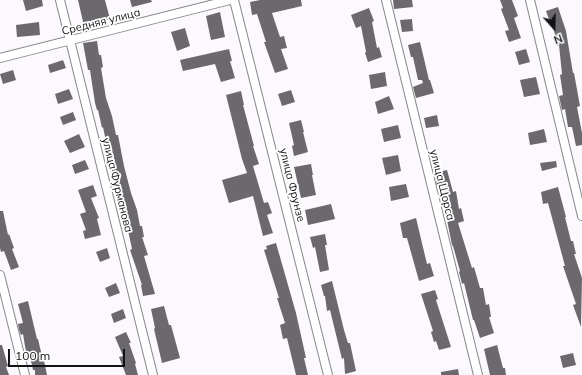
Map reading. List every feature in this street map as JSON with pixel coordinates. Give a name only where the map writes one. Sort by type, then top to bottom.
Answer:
[{"type":"street","name":"улица Фурманова","points":[[60,0],[153,375]]},
{"type":"street","name":"Средняя улица","points":[[0,58],[230,0]]},
{"type":"street","name":"улица Фрунзе","points":[[234,0],[328,375]]},
{"type":"street","name":"улица Щорса","points":[[386,0],[478,375]]},
{"type":"street","points":[[530,0],[582,216]]},
{"type":"street","points":[[0,275],[25,375]]},
{"type":"building","points":[[23,0],[42,0],[43,6],[26,11]]},
{"type":"building","points":[[78,0],[105,0],[110,19],[84,26]]},
{"type":"building","points":[[130,0],[151,0],[152,2],[132,7]]},
{"type":"building","points":[[260,0],[301,0],[302,6],[272,13],[280,37],[284,36],[287,48],[281,49],[288,69],[275,73],[264,42],[266,42],[257,14],[252,15],[250,2]]},
{"type":"building","points":[[393,0],[412,0],[413,7],[394,9]]},
{"type":"building","points":[[500,0],[512,0],[518,16],[514,18],[521,38],[509,42],[505,31],[509,30],[501,9],[503,8]]},
{"type":"building","points":[[558,7],[566,31],[580,106],[577,107],[582,133],[582,145],[576,146],[572,127],[568,127],[565,109],[562,110],[559,96],[563,95],[560,75],[562,74],[559,45],[557,46],[553,24],[551,25],[546,11]]},
{"type":"building","points":[[369,8],[374,21],[372,22],[377,48],[379,47],[382,57],[368,62],[365,53],[361,26],[356,28],[351,15]]},
{"type":"building","points":[[220,12],[225,37],[211,40],[206,16]]},
{"type":"building","points":[[412,19],[413,31],[402,32],[400,20]]},
{"type":"building","points":[[39,22],[40,35],[17,37],[16,25]]},
{"type":"building","points":[[185,28],[190,46],[177,51],[171,32]]},
{"type":"building","points":[[97,41],[103,67],[101,68],[106,98],[116,135],[118,135],[124,166],[137,210],[140,226],[142,226],[144,237],[142,237],[148,255],[144,256],[155,294],[143,296],[142,285],[130,250],[132,249],[123,207],[113,175],[103,127],[102,128],[95,103],[90,70],[88,70],[83,43]]},
{"type":"building","points":[[420,42],[429,80],[434,93],[416,98],[413,87],[423,83],[422,80],[418,80],[413,57],[411,57],[408,45]]},
{"type":"building","points":[[229,49],[232,61],[230,61],[235,78],[221,82],[215,64],[183,71],[180,60]]},
{"type":"building","points":[[526,49],[530,62],[519,65],[515,52]]},
{"type":"building","points":[[63,60],[66,68],[50,73],[48,65]]},
{"type":"building","points":[[13,70],[16,80],[3,84],[0,74]]},
{"type":"building","points":[[385,72],[387,86],[371,89],[369,75]]},
{"type":"building","points":[[536,77],[540,94],[524,97],[520,80]]},
{"type":"building","points":[[69,89],[73,99],[58,104],[55,94]]},
{"type":"building","points":[[291,90],[295,102],[282,106],[278,94]]},
{"type":"building","points":[[241,91],[253,146],[259,164],[253,166],[264,203],[268,202],[272,213],[267,215],[273,233],[263,236],[253,196],[229,203],[222,180],[247,173],[226,95]]},
{"type":"building","points":[[389,96],[394,109],[378,114],[375,102]]},
{"type":"building","points":[[73,112],[76,120],[63,125],[60,117]]},
{"type":"building","points":[[437,115],[439,126],[426,128],[424,118]]},
{"type":"building","points":[[301,120],[308,152],[294,156],[292,146],[294,145],[289,123]]},
{"type":"building","points":[[398,125],[401,138],[384,142],[381,129]]},
{"type":"building","points":[[544,129],[547,142],[530,145],[528,133]]},
{"type":"building","points":[[79,134],[85,147],[70,153],[64,141]]},
{"type":"building","points":[[398,155],[401,171],[386,175],[382,158]]},
{"type":"building","points":[[85,160],[89,169],[75,174],[72,165]]},
{"type":"building","points":[[556,161],[557,167],[542,171],[540,163]]},
{"type":"building","points":[[311,164],[316,195],[301,198],[294,167]]},
{"type":"building","points":[[447,170],[453,192],[456,191],[459,209],[461,208],[464,221],[458,223],[472,268],[474,267],[480,288],[483,288],[486,305],[489,304],[491,317],[489,317],[494,333],[480,338],[473,320],[464,283],[462,284],[460,271],[452,245],[440,185],[437,186],[434,173]]},
{"type":"building","points":[[406,184],[409,197],[391,201],[389,187]]},
{"type":"building","points":[[93,185],[97,196],[91,198],[99,218],[97,219],[101,235],[85,239],[83,231],[86,230],[80,214],[86,212],[78,190]]},
{"type":"building","points":[[558,187],[571,241],[573,241],[576,254],[574,254],[582,278],[581,327],[573,305],[576,304],[563,266],[565,266],[548,203],[543,204],[541,192]]},
{"type":"building","points":[[331,204],[335,219],[308,225],[305,210]]},
{"type":"building","points":[[0,211],[3,211],[8,235],[9,234],[14,248],[12,249],[19,267],[11,270],[4,251],[1,252],[0,248]]},
{"type":"building","points":[[416,218],[427,264],[430,263],[434,276],[419,281],[407,238],[403,238],[400,223]]},
{"type":"building","points":[[325,234],[327,245],[325,245],[329,270],[320,272],[315,247],[313,248],[310,237]]},
{"type":"building","points":[[276,243],[296,313],[306,358],[304,358],[308,375],[296,375],[287,338],[283,339],[280,325],[285,323],[264,250],[267,249],[266,246]]},
{"type":"building","points":[[107,248],[110,258],[100,262],[96,252]]},
{"type":"building","points":[[332,281],[344,330],[348,343],[350,343],[356,371],[345,374],[344,358],[342,359],[330,310],[327,311],[325,296],[321,285]]},
{"type":"building","points":[[116,283],[120,293],[109,297],[105,288]]},
{"type":"building","points":[[435,290],[438,299],[436,300],[451,347],[439,350],[436,341],[434,342],[431,332],[433,331],[421,294]]},
{"type":"building","points":[[28,301],[47,375],[35,375],[35,370],[33,370],[29,351],[26,352],[23,334],[21,335],[19,330],[18,324],[23,323],[18,304]]},
{"type":"building","points":[[164,306],[180,358],[162,363],[151,309]]},
{"type":"building","points":[[123,309],[126,318],[114,323],[111,314]]},
{"type":"building","points":[[126,332],[131,343],[129,343],[136,363],[138,375],[126,375],[119,357],[123,356],[115,337]]},
{"type":"building","points":[[0,345],[2,345],[9,375],[0,375]]},
{"type":"building","points":[[497,345],[506,375],[490,375],[484,349]]},
{"type":"building","points":[[573,353],[576,365],[563,368],[560,356]]},
{"type":"building","points":[[458,369],[459,375],[441,375],[441,372]]}]
